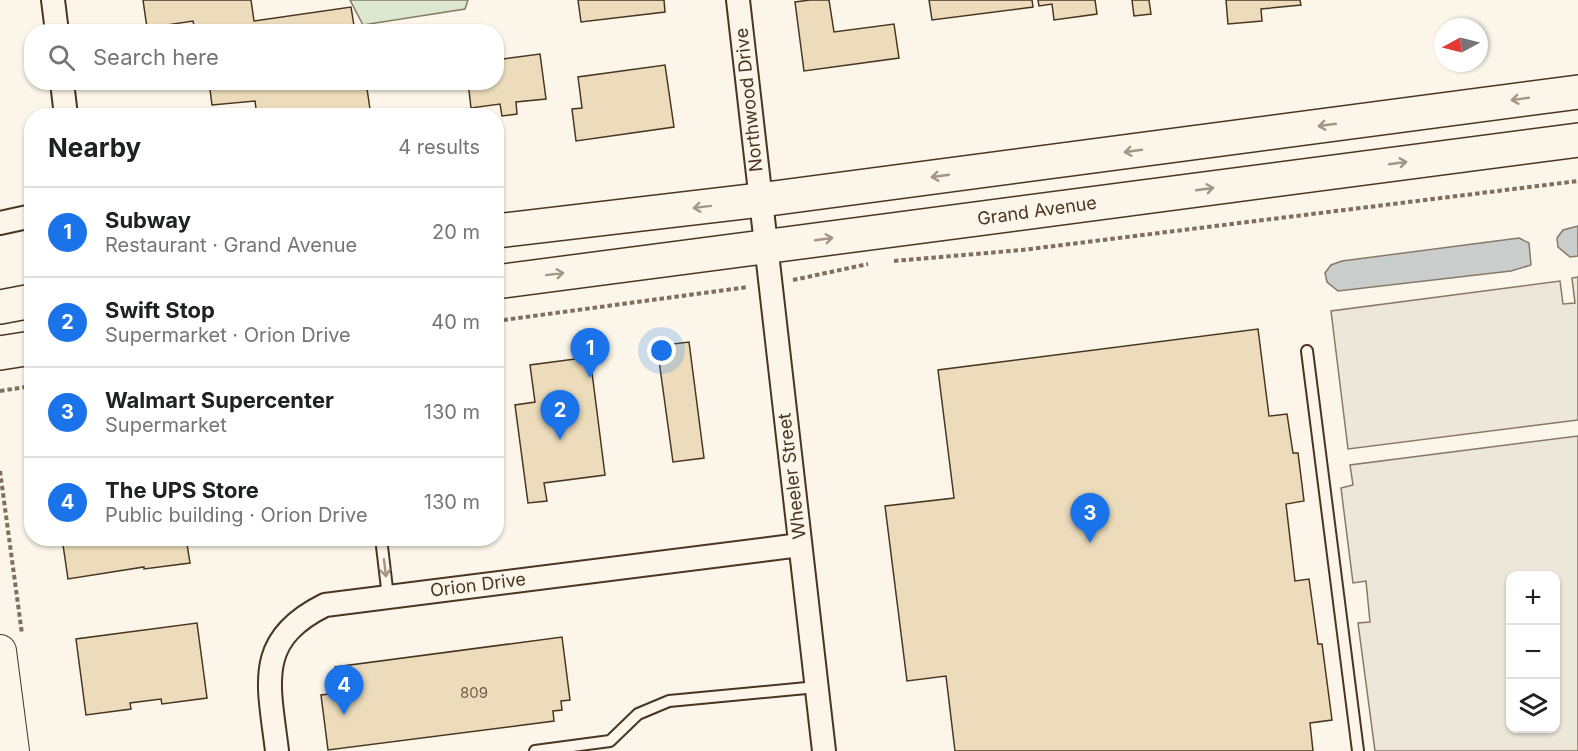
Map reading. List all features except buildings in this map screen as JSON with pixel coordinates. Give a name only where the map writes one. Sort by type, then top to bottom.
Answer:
[{"type":"main road","points":[[504,230],[760,200],[1578,92]]},
{"type":"main road","name":"Grand Avenue","points":[[504,281],[1578,140]]},
{"type":"main road","points":[[0,307],[24,302]]},
{"type":"main road","points":[[0,353],[24,349]]},
{"type":"street","points":[[53,0],[56,24]]},
{"type":"street","name":"Northwood Drive","points":[[738,0],[760,200]]},
{"type":"street","points":[[63,90],[65,108]]},
{"type":"street","name":"Wheeler Street","points":[[760,200],[824,751]]},
{"type":"street","points":[[0,223],[24,218]]},
{"type":"street","name":"Orion Drive","points":[[277,751],[270,691],[272,661],[282,636],[301,617],[325,605],[800,545]]},
{"type":"street","points":[[12,649],[13,751]]},
{"type":"lane","points":[[1307,351],[1358,751]]},
{"type":"lane","points":[[382,546],[388,597]]},
{"type":"lane","points":[[535,751],[610,741],[638,714],[669,701],[817,687]]},
{"type":"path","points":[[887,262],[1022,250],[1578,181]]},
{"type":"path","points":[[798,279],[875,262]]},
{"type":"path","points":[[504,320],[739,289]]},
{"type":"path","points":[[0,391],[24,387]]},
{"type":"path","points":[[0,471],[12,649]]},
{"type":"green space","points":[[350,0],[468,0],[465,9],[362,24]]},
{"type":"shaded area","points":[[1578,226],[1578,256],[1570,257],[1558,247],[1557,238],[1563,230]]},
{"type":"shaded area","points":[[1519,238],[1529,243],[1531,265],[1511,271],[1338,291],[1327,282],[1325,273],[1331,265],[1342,261]]},
{"type":"shaded area","points":[[1578,277],[1578,420],[1348,449],[1331,311],[1560,281],[1563,304],[1575,303],[1572,278]]},
{"type":"shaded area","points":[[1578,436],[1578,751],[1375,751],[1358,623],[1370,622],[1366,581],[1353,583],[1341,488],[1353,485],[1350,465]]},
{"type":"place","name":"Subway","points":[[590,378]]},
{"type":"place","name":"Swift Stop","points":[[560,440]]},
{"type":"place","name":"Walmart Supercenter","points":[[1090,543]]},
{"type":"place","name":"The UPS Store","points":[[344,715]]}]
